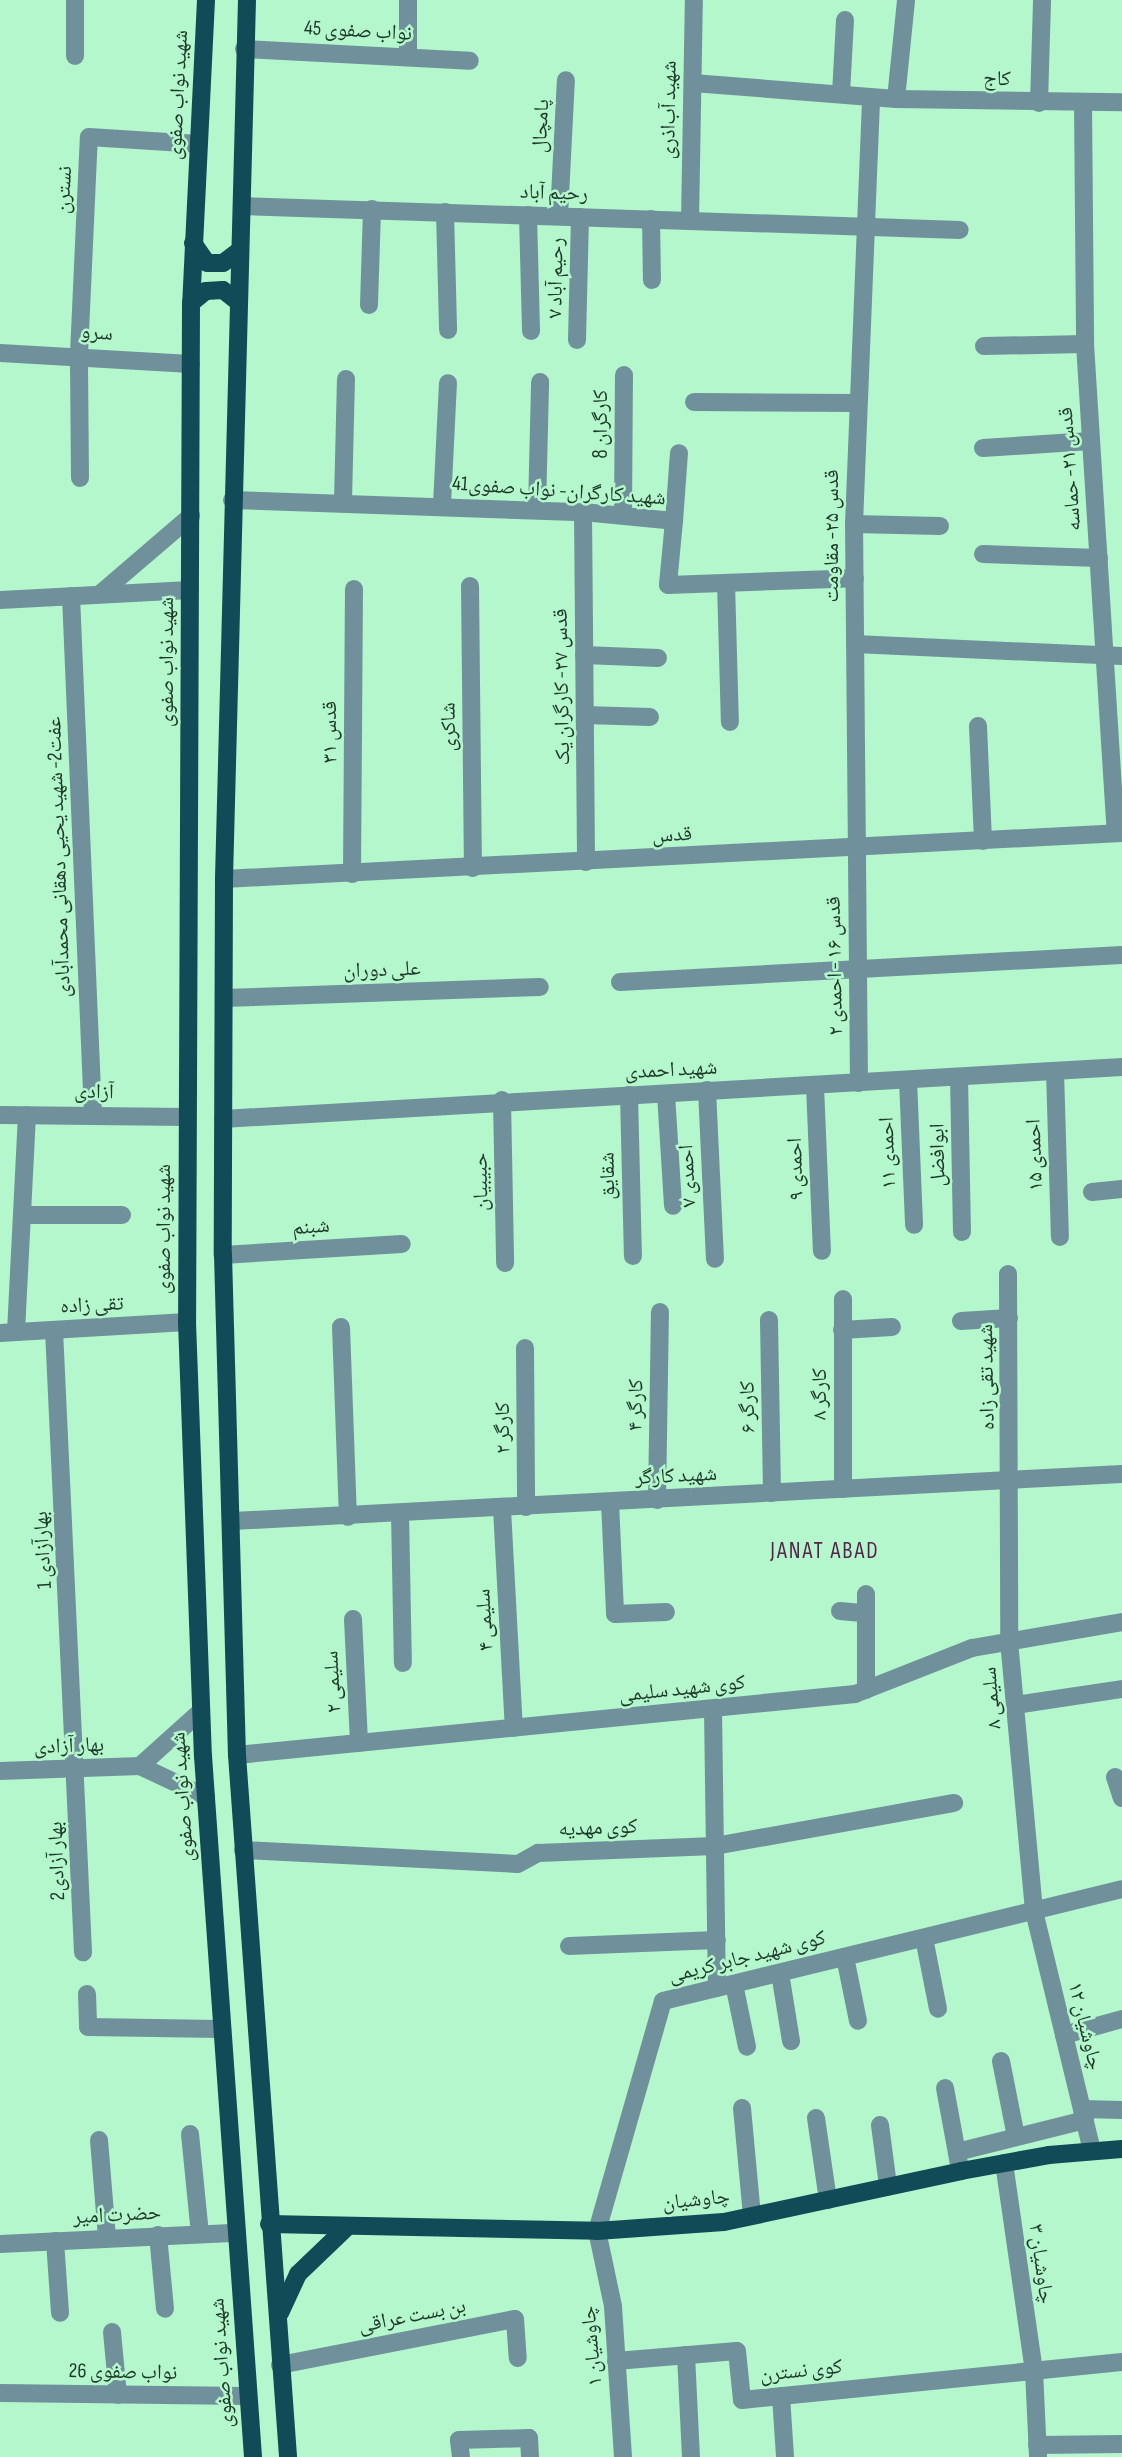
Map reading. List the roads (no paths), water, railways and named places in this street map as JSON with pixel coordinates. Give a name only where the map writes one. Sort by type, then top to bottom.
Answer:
[{"type":"main road","name":"شهید نواب صفوی","points":[[206,0],[191,303],[187,1322],[201,1712],[220,2029],[237,2233],[246,2396],[253,2457]]},
{"type":"main road","points":[[247,0],[237,301],[224,879],[223,1255],[233,1521],[237,1755],[288,2457]]},
{"type":"main road","points":[[193,243],[207,262],[223,264],[239,251]]},
{"type":"main road","points":[[191,303],[206,290],[223,290],[237,301]]},
{"type":"main road","name":"چاوشیان","points":[[269,2224],[597,2231],[752,2216],[1004,2163],[1122,2149]]},
{"type":"main road","points":[[277,2326],[283,2298],[298,2274],[348,2227]]},
{"type":"street","points":[[75,0],[75,56]]},
{"type":"street","points":[[408,0],[408,56]]},
{"type":"street","name":"شهید‌ آب‌اذری","points":[[690,221],[695,0]]},
{"type":"street","points":[[896,99],[906,0]]},
{"type":"street","points":[[1039,103],[1042,0]]},
{"type":"street","points":[[841,94],[845,20]]},
{"type":"street","name":"نواب صفوی 45","points":[[244,49],[470,61]]},
{"type":"street","name":"پامچال","points":[[559,216],[566,80]]},
{"type":"street","name":"کاج","points":[[693,83],[871,98],[1039,103],[1122,102]]},
{"type":"street","name":"قدس ۲۵- مقاومت","points":[[855,848],[855,403],[871,98]]},
{"type":"street","name":"قدس ۲۱- حماسه","points":[[1083,103],[1085,344],[1099,558],[1113,655],[1119,833]]},
{"type":"street","name":"نسترن","points":[[79,354],[89,137],[199,144]]},
{"type":"street","name":"رحیم آباد","points":[[242,206],[864,224],[960,230]]},
{"type":"street","points":[[369,305],[372,209]]},
{"type":"street","points":[[445,212],[448,330]]},
{"type":"street","points":[[528,215],[531,331]]},
{"type":"street","name":"رحیم آباد ۷","points":[[577,340],[580,217]]},
{"type":"street","points":[[651,219],[652,280]]},
{"type":"street","points":[[984,346],[1085,344]]},
{"type":"street","name":"سرو","points":[[0,353],[79,354],[191,364]]},
{"type":"street","points":[[79,354],[80,478]]},
{"type":"street","name":"کارگران 8","points":[[623,515],[624,374]]},
{"type":"street","points":[[343,501],[345,379]]},
{"type":"street","points":[[537,509],[540,382]]},
{"type":"street","points":[[442,505],[448,383]]},
{"type":"street","points":[[694,402],[855,403]]},
{"type":"street","points":[[983,448],[1091,441]]},
{"type":"street","points":[[674,520],[678,453]]},
{"type":"street","name":"شهید کارگران- نواب صفوی41","points":[[232,500],[343,501],[537,509],[674,520],[668,585],[855,578]]},
{"type":"street","name":"قدس ۲۷- کارگران یک","points":[[583,512],[586,862]]},
{"type":"street","points":[[100,594],[191,516]]},
{"type":"street","points":[[854,524],[940,526]]},
{"type":"street","points":[[983,554],[1099,558]]},
{"type":"street","points":[[726,583],[730,722]]},
{"type":"street","name":"شاکری","points":[[470,586],[473,868]]},
{"type":"street","name":"قدس ۳۱","points":[[352,874],[354,589]]},
{"type":"street","points":[[0,600],[190,590]]},
{"type":"street","name":"عفت2- شهید یحیی دهقانی محمدآبادی","points":[[71,596],[93,1115]]},
{"type":"street","points":[[855,644],[1113,655]]},
{"type":"street","points":[[584,655],[658,658]]},
{"type":"street","points":[[584,715],[650,717]]},
{"type":"street","points":[[978,726],[983,841]]},
{"type":"street","name":"قدس","points":[[224,879],[1119,833]]},
{"type":"street","name":"قدس ۱۶ - احمدی ۲","points":[[855,848],[859,1083]]},
{"type":"street","points":[[620,982],[1122,955]]},
{"type":"street","name":"علی دوران","points":[[225,998],[540,987]]},
{"type":"street","name":"شهید احمدی","points":[[223,1119],[502,1100],[666,1094],[1122,1067]]},
{"type":"street","name":"احمدی ۱۵","points":[[1055,1071],[1060,1237]]},
{"type":"street","name":"ابوافضل","points":[[959,1077],[962,1232]]},
{"type":"street","name":"احمدی ۱۱","points":[[908,1080],[914,1225]]},
{"type":"street","name":"احمدی ۹","points":[[815,1086],[822,1251]]},
{"type":"street","name":"احمدی ۷","points":[[706,1090],[715,1259]]},
{"type":"street","points":[[666,1094],[673,1206]]},
{"type":"street","name":"شقایق","points":[[629,1095],[633,1256]]},
{"type":"street","name":"حبیبیان","points":[[502,1100],[505,1263]]},
{"type":"street","name":"آزادی","points":[[0,1115],[187,1117]]},
{"type":"street","points":[[8,1333],[23,1215],[27,1115]]},
{"type":"street","points":[[1092,1192],[1122,1189]]},
{"type":"street","points":[[23,1215],[122,1215]]},
{"type":"street","name":"شبنم","points":[[223,1255],[402,1244]]},
{"type":"street","name":"شهید تقی زاده","points":[[1008,1274],[1012,1480]]},
{"type":"street","name":"کارگر ۸","points":[[843,1299],[843,1489]]},
{"type":"street","name":"کارگر ۴","points":[[657,1500],[660,1312]]},
{"type":"street","points":[[961,1321],[1009,1318]]},
{"type":"street","name":"کارگر ۶","points":[[769,1320],[772,1493]]},
{"type":"street","name":"تقی زاده","points":[[8,1333],[187,1322]]},
{"type":"street","points":[[341,1327],[348,1517]]},
{"type":"street","points":[[842,1330],[892,1327]]},
{"type":"street","name":"بهارآزادی 1","points":[[54,1330],[78,1768]]},
{"type":"street","name":"کارگر ۲","points":[[525,1348],[526,1507]]},
{"type":"street","name":"شهید کارگر","points":[[233,1521],[502,1509],[1122,1474]]},
{"type":"street","name":"سلیمی ۸","points":[[1012,1480],[1009,1641],[1034,1911]]},
{"type":"street","points":[[610,1502],[615,1614],[666,1612]]},
{"type":"street","name":"سلیمی ۴","points":[[502,1509],[514,1728]]},
{"type":"street","points":[[400,1513],[402,1663]]},
{"type":"street","points":[[866,1594],[866,1690]]},
{"type":"street","points":[[839,1611],[865,1613]]},
{"type":"street","name":"سلیمی ۲","points":[[353,1619],[359,1743]]},
{"type":"street","name":"کوی شهید سلیمی","points":[[237,1755],[713,1709],[866,1690],[972,1648],[1122,1622]]},
{"type":"street","points":[[1015,1705],[1122,1689]]},
{"type":"street","points":[[713,1709],[717,1940],[726,1986],[747,2047]]},
{"type":"street","points":[[140,1766],[201,1712]]},
{"type":"street","name":"بهار آزادی","points":[[0,1771],[140,1766],[206,1797]]},
{"type":"street","name":"بهار آزادی2","points":[[78,1768],[83,1952]]},
{"type":"street","points":[[1115,1777],[1122,1798]]},
{"type":"street","name":"کوی مهدیه","points":[[243,1850],[518,1864],[538,1853],[715,1846],[954,1803]]},
{"type":"street","name":"کوی شهید جابر کریمی","points":[[597,2231],[663,2001],[1122,1889]]},
{"type":"street","name":"چاوشیان ۱۲","points":[[1034,1911],[1092,2151]]},
{"type":"street","points":[[924,1938],[938,2009]]},
{"type":"street","points":[[569,1946],[717,1940]]},
{"type":"street","points":[[845,1957],[858,2021]]},
{"type":"street","points":[[780,1973],[791,2041]]},
{"type":"street","points":[[88,1994],[89,2027],[220,2029]]},
{"type":"street","points":[[1064,2035],[1122,2019]]},
{"type":"street","points":[[1001,2061],[1016,2137]]},
{"type":"street","points":[[944,2088],[961,2171]]},
{"type":"street","points":[[742,2108],[752,2216]]},
{"type":"street","points":[[957,2152],[1016,2137],[1083,2115],[1122,2110]]},
{"type":"street","points":[[816,2118],[828,2200]]},
{"type":"street","points":[[880,2125],[888,2186]]},
{"type":"street","points":[[190,2134],[200,2234]]},
{"type":"street","points":[[99,2140],[107,2238]]},
{"type":"street","name":"چاوشیان ۳","points":[[1004,2163],[1034,2371],[1037,2451]]},
{"type":"street","name":"چاوشیان ۱","points":[[597,2231],[613,2306],[623,2457]]},
{"type":"street","name":"حضرت امیر","points":[[0,2244],[237,2233]]},
{"type":"street","points":[[158,2235],[165,2309]]},
{"type":"street","points":[[55,2241],[60,2313]]},
{"type":"street","name":"بن بست عراقی","points":[[280,2365],[515,2319],[518,2358]]},
{"type":"street","points":[[112,2332],[118,2395]]},
{"type":"street","name":"کوی نسترن","points":[[617,2361],[737,2351],[742,2400],[1122,2362]]},
{"type":"street","points":[[686,2355],[691,2457]]},
{"type":"street","name":"نواب صفوی 26","points":[[0,2393],[246,2396]]},
{"type":"street","points":[[781,2396],[785,2457]]},
{"type":"street","points":[[461,2457],[458,2440],[529,2438],[530,2457]]},
{"type":"street","points":[[1037,2451],[1122,2444]]},
{"type":"district","name":"JANAT ABAD","points":[[825,1551]]}]
